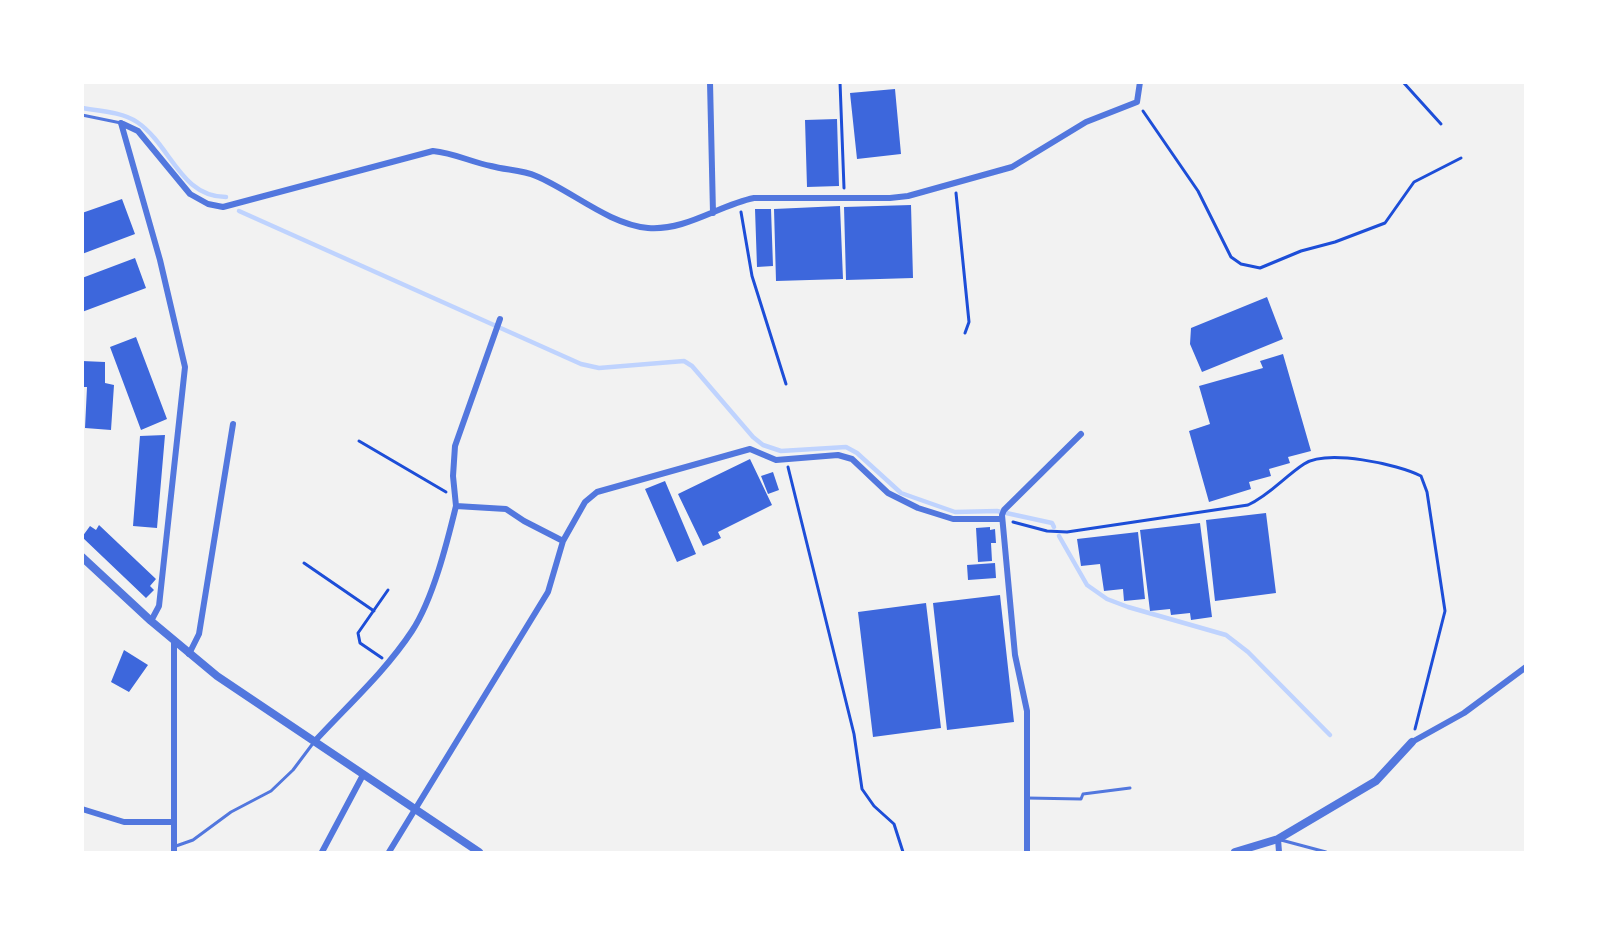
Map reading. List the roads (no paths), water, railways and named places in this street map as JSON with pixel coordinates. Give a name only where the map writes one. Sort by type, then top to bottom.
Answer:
[{"type":"street","points":[[710,82],[713,213]]},
{"type":"street","points":[[121,123],[138,131],[190,194],[208,204],[223,207],[433,151],[453,153],[488,166],[534,175],[625,222],[649,228],[668,226],[754,198],[890,198],[1012,167],[1086,122],[1137,102],[1140,82]]},
{"type":"street","points":[[121,123],[160,260],[185,367],[159,606],[151,621]]},
{"type":"street","points":[[314,742],[388,663],[413,630],[423,608],[445,551],[456,502],[453,476],[455,446],[500,320]]},
{"type":"street","points":[[189,654],[199,634],[233,424]]},
{"type":"street","points":[[389,852],[548,592],[563,541],[585,502],[597,492],[750,450],[776,460],[838,455],[852,459],[888,493],[918,508],[953,519],[1003,515],[1081,434]]},
{"type":"street","points":[[456,502],[506,509],[563,541]]},
{"type":"street","points":[[1003,515],[1016,655],[1027,711],[1025,798],[1028,852]]},
{"type":"street","points":[[82,557],[189,654],[314,742],[479,852]]},
{"type":"street","points":[[174,642],[174,849]]},
{"type":"street","points":[[1235,852],[1278,839],[1376,780],[1412,742],[1464,713],[1526,667]]},
{"type":"street","points":[[322,852],[363,775]]},
{"type":"street","points":[[82,809],[124,822],[174,822]]},
{"type":"street","points":[[1278,839],[1279,852]]},
{"type":"lane","points":[[82,115],[121,123]]},
{"type":"lane","points":[[174,849],[193,840],[231,812],[271,791],[293,770],[314,742]]},
{"type":"lane","points":[[1025,798],[1081,799],[1083,794],[1130,788]]},
{"type":"lane","points":[[1278,839],[1326,852]]},
{"type":"waterway","points":[[82,108],[118,114],[137,122],[159,143],[177,168],[197,189],[210,195],[226,197]]},
{"type":"waterway","points":[[239,211],[581,364],[599,368],[684,361],[692,366],[753,437],[763,445],[781,451],[846,447],[857,453],[901,493],[955,512],[997,511],[1052,523],[1054,527]]},
{"type":"waterway","points":[[1059,536],[1087,585],[1107,599],[1128,607],[1226,635],[1248,652],[1330,735]]}]
